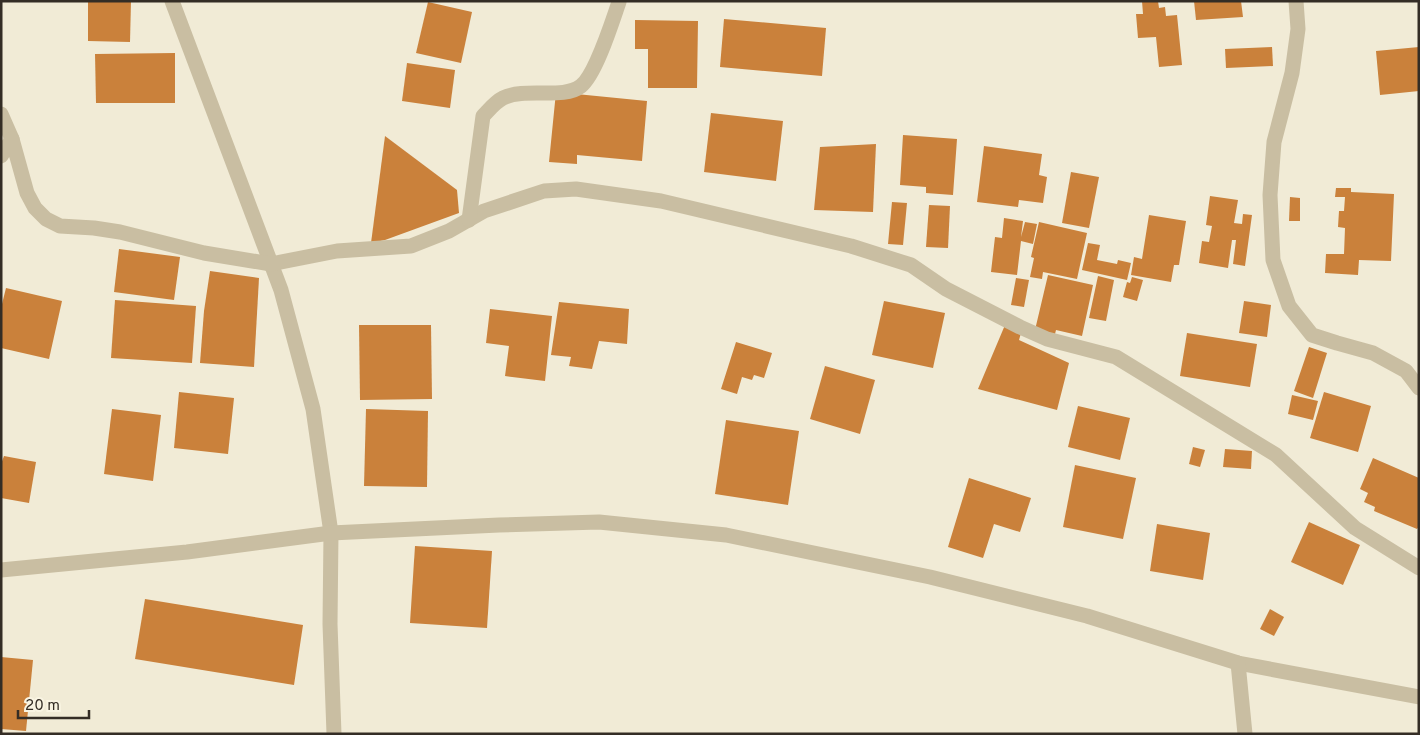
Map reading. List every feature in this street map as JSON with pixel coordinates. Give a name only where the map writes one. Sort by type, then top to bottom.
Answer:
[{"type":"street","points":[[172,1],[281,290],[313,409],[331,533],[330,624],[334,734]]},
{"type":"street","points":[[1296,1],[1298,29],[1292,73],[1274,142],[1270,195],[1273,260],[1289,306],[1312,335],[1373,353],[1406,371],[1419,388]]},
{"type":"street","points":[[469,220],[483,116],[502,98],[514,94],[573,91],[583,85],[594,70],[619,2]]},
{"type":"street","points":[[1,114],[12,139],[26,193],[35,208],[46,219],[60,226],[120,232],[204,253],[271,264],[337,251],[411,246],[448,231],[484,212],[544,191],[576,189],[661,201],[851,246],[911,265],[946,289],[1020,327],[1047,339],[1116,357],[1276,454],[1355,528],[1419,568]]},
{"type":"street","points":[[1,156],[12,139]]},
{"type":"street","points":[[1,570],[187,552],[331,533],[599,522],[726,535],[930,578],[1078,614],[1238,663],[1419,697]]},
{"type":"street","points":[[1238,663],[1245,734]]},
{"type":"building","points":[[88,1],[131,1],[130,42],[88,41]]},
{"type":"building","points":[[1142,1],[1158,1],[1159,8],[1165,7],[1166,16],[1177,15],[1182,65],[1159,67],[1156,37],[1138,38],[1136,14],[1143,14]]},
{"type":"building","points":[[1194,1],[1241,1],[1243,17],[1196,20]]},
{"type":"building","points":[[428,2],[472,12],[461,63],[416,53]]},
{"type":"building","points":[[724,19],[826,28],[822,76],[720,67]]},
{"type":"building","points":[[635,20],[698,21],[697,88],[648,88],[648,49],[635,49]]},
{"type":"building","points":[[1272,47],[1273,66],[1226,68],[1225,49]]},
{"type":"building","points":[[1419,47],[1419,91],[1380,95],[1376,51]]},
{"type":"building","points":[[175,53],[175,103],[96,103],[95,54]]},
{"type":"building","points":[[407,63],[455,70],[450,108],[402,101]]},
{"type":"building","points":[[556,92],[647,101],[642,161],[577,155],[577,164],[549,162]]},
{"type":"building","points":[[711,113],[783,121],[776,181],[704,172]]},
{"type":"building","points":[[903,135],[957,139],[953,195],[926,193],[926,187],[900,185]]},
{"type":"building","points":[[385,136],[457,190],[459,213],[385,240],[371,243]]},
{"type":"building","points":[[876,144],[873,212],[814,210],[820,147]]},
{"type":"building","points":[[984,146],[1042,154],[1039,175],[1047,177],[1043,203],[1019,200],[1018,207],[977,202]]},
{"type":"building","points":[[1071,172],[1099,177],[1089,228],[1062,223]]},
{"type":"building","points":[[1336,188],[1351,188],[1351,192],[1394,194],[1391,261],[1359,260],[1358,275],[1325,273],[1326,254],[1344,254],[1345,228],[1338,227],[1339,211],[1344,211],[1345,197],[1335,197]]},
{"type":"building","points":[[1210,196],[1238,200],[1234,223],[1242,224],[1243,214],[1252,215],[1245,266],[1233,264],[1236,240],[1232,240],[1228,268],[1199,263],[1202,241],[1209,242],[1212,226],[1206,225]]},
{"type":"building","points":[[1290,197],[1300,198],[1300,221],[1289,221]]},
{"type":"building","points":[[892,202],[907,203],[903,245],[888,244]]},
{"type":"building","points":[[929,205],[950,206],[948,248],[926,247]]},
{"type":"building","points":[[1149,215],[1186,221],[1179,265],[1174,265],[1171,282],[1131,275],[1134,257],[1142,259]]},
{"type":"building","points":[[1004,218],[1023,221],[1021,237],[1025,222],[1037,224],[1033,244],[1021,241],[1017,275],[991,272],[995,237],[1002,238]]},
{"type":"building","points":[[1039,222],[1087,233],[1077,279],[1043,272],[1042,279],[1030,277],[1034,258],[1031,257]]},
{"type":"building","points":[[1088,243],[1100,245],[1097,260],[1117,264],[1118,260],[1131,263],[1127,280],[1082,270]]},
{"type":"building","points":[[119,249],[180,257],[174,300],[114,292]]},
{"type":"building","points":[[210,271],[259,278],[254,367],[200,363],[204,311]]},
{"type":"building","points":[[1048,275],[1093,285],[1082,336],[1056,330],[1055,334],[1035,330]]},
{"type":"building","points":[[1098,276],[1114,280],[1106,321],[1089,318]]},
{"type":"building","points":[[1132,277],[1143,280],[1137,301],[1123,297],[1127,282],[1130,283]]},
{"type":"building","points":[[1016,278],[1029,280],[1024,307],[1011,305]]},
{"type":"building","points":[[6,288],[62,301],[49,359],[1,348],[1,308]]},
{"type":"building","points":[[115,300],[196,306],[192,363],[111,358]]},
{"type":"building","points":[[884,301],[945,313],[933,368],[872,355]]},
{"type":"building","points":[[1244,301],[1271,305],[1267,337],[1239,333]]},
{"type":"building","points":[[559,302],[629,309],[627,344],[599,341],[592,369],[569,366],[571,357],[551,355]]},
{"type":"building","points":[[490,309],[552,316],[545,381],[505,376],[509,346],[486,343]]},
{"type":"building","points":[[359,325],[431,325],[432,399],[360,400]]},
{"type":"building","points":[[1005,325],[1021,333],[1019,340],[1069,363],[1057,410],[978,389]]},
{"type":"building","points":[[1187,333],[1257,344],[1250,387],[1180,376]]},
{"type":"building","points":[[736,342],[772,353],[764,378],[754,375],[752,380],[742,377],[737,394],[721,389]]},
{"type":"building","points":[[1309,347],[1327,353],[1313,398],[1294,391]]},
{"type":"building","points":[[825,366],[875,380],[860,434],[810,419]]},
{"type":"building","points":[[179,392],[234,398],[228,454],[174,448]]},
{"type":"building","points":[[1324,392],[1371,406],[1358,452],[1310,438]]},
{"type":"building","points":[[1292,395],[1318,401],[1313,420],[1288,414]]},
{"type":"building","points":[[1078,406],[1130,418],[1120,460],[1068,447]]},
{"type":"building","points":[[112,409],[161,415],[153,481],[104,474]]},
{"type":"building","points":[[366,409],[428,411],[427,487],[364,486]]},
{"type":"building","points":[[726,420],[799,431],[788,505],[715,494]]},
{"type":"building","points":[[1193,447],[1205,450],[1200,467],[1189,464]]},
{"type":"building","points":[[1225,449],[1252,451],[1251,469],[1223,467]]},
{"type":"building","points":[[4,456],[36,462],[29,503],[1,498],[1,464]]},
{"type":"building","points":[[1373,458],[1419,478],[1419,526],[1417,529],[1374,511],[1375,507],[1364,502],[1368,493],[1360,489]]},
{"type":"building","points":[[1075,465],[1136,478],[1123,539],[1063,527]]},
{"type":"building","points":[[969,478],[1031,498],[1020,532],[994,524],[983,558],[948,547]]},
{"type":"building","points":[[1309,522],[1360,545],[1343,585],[1291,562]]},
{"type":"building","points":[[1157,524],[1210,533],[1203,580],[1150,571]]},
{"type":"building","points":[[415,546],[492,551],[487,628],[410,623]]},
{"type":"building","points":[[145,599],[303,625],[294,685],[135,659]]},
{"type":"building","points":[[1270,609],[1284,617],[1274,636],[1260,629]]},
{"type":"building","points":[[1,657],[33,660],[26,731],[1,729]]}]
